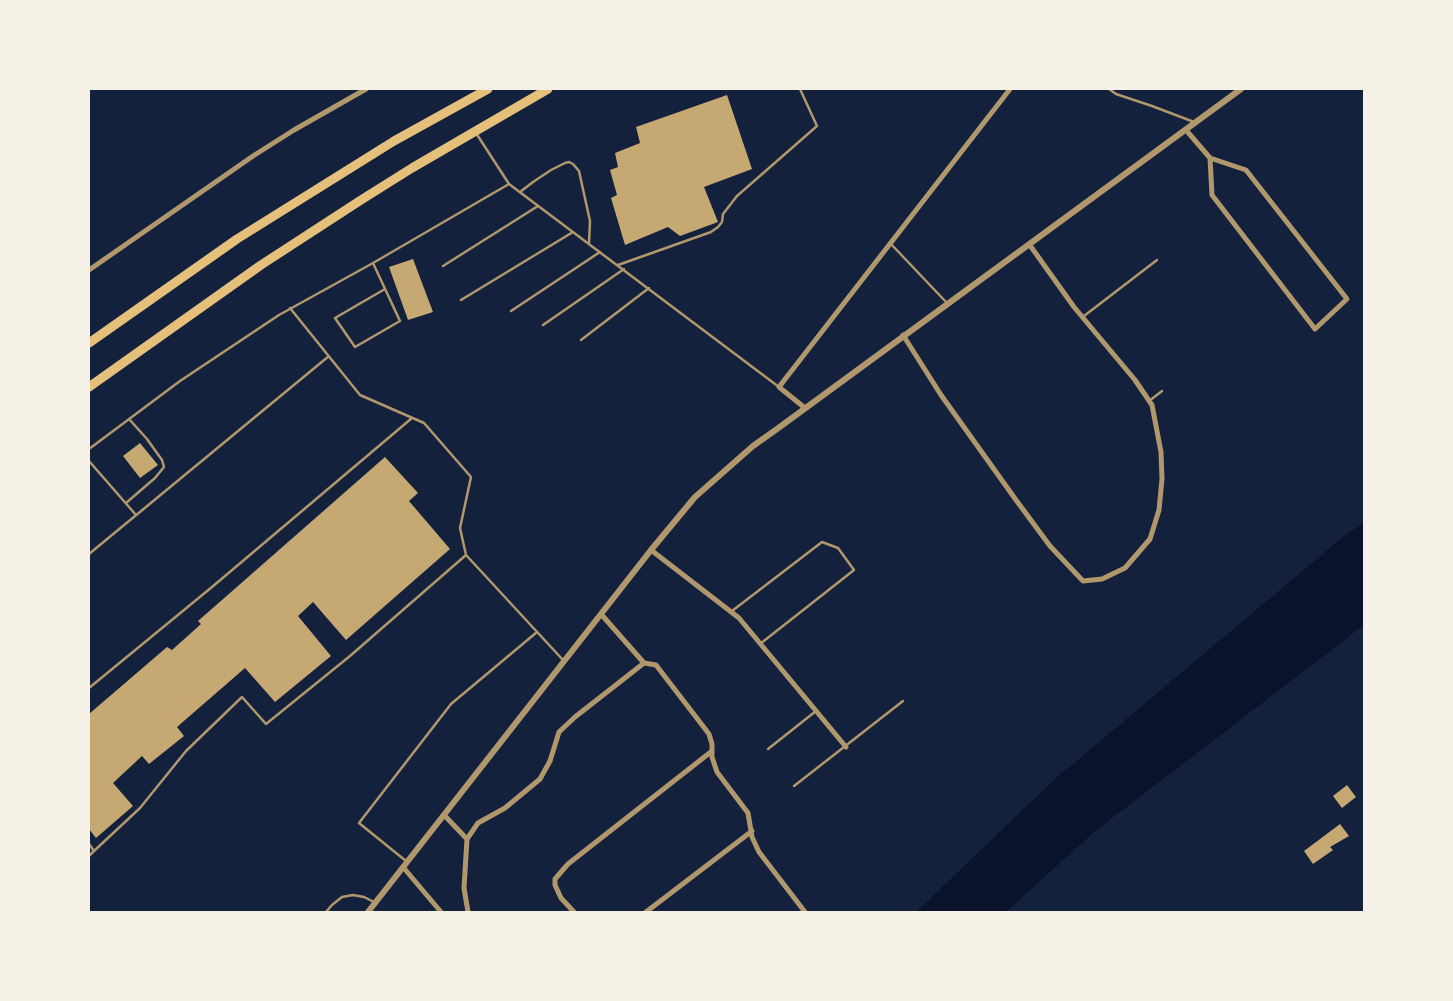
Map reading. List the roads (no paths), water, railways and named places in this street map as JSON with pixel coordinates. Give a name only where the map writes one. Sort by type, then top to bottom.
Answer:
[{"type":"highway","points":[[89,343],[237,239],[394,141],[488,89]]},
{"type":"highway","points":[[89,387],[262,265],[412,168],[548,89]]},
{"type":"street","points":[[89,270],[253,156],[366,89]]},
{"type":"street","points":[[805,408],[780,387],[1010,89]]},
{"type":"street","points":[[368,912],[651,550],[695,497],[753,446],[1241,89]]},
{"type":"street","points":[[1186,130],[1210,158],[1246,170],[1347,299],[1315,329],[1212,195],[1210,158]]},
{"type":"street","points":[[904,335],[941,395],[1016,500],[1050,546],[1083,582],[1102,579],[1125,568],[1150,539],[1159,510],[1161,452],[1152,405],[1135,380],[1082,317],[1029,244]]},
{"type":"street","points":[[651,550],[739,618],[846,747]]},
{"type":"street","points":[[602,614],[644,663],[656,665],[701,722],[709,734],[717,772],[748,813],[752,837],[759,852],[805,912]]},
{"type":"street","points":[[468,912],[464,888],[467,839],[478,823],[505,808],[540,779],[550,760],[559,732],[575,717],[644,663]]},
{"type":"street","points":[[574,912],[561,898],[555,885],[555,879],[568,864],[712,751]]},
{"type":"street","points":[[444,815],[467,839]]},
{"type":"street","points":[[646,912],[752,831]]},
{"type":"street","points":[[405,864],[441,912]]},
{"type":"lane","points":[[618,265],[711,232],[718,227],[722,222],[723,214],[737,196],[817,126],[800,89]]},
{"type":"lane","points":[[1109,89],[1116,94],[1195,123]]},
{"type":"lane","points":[[475,130],[509,184],[780,387]]},
{"type":"lane","points":[[520,192],[565,163],[573,164],[579,171],[583,186],[590,221],[589,243]]},
{"type":"lane","points":[[89,450],[180,381],[290,308],[373,263],[509,184]]},
{"type":"lane","points":[[443,266],[538,206]]},
{"type":"lane","points":[[461,300],[573,232]]},
{"type":"lane","points":[[890,243],[947,303]]},
{"type":"lane","points":[[511,311],[600,252]]},
{"type":"lane","points":[[1082,317],[1157,260]]},
{"type":"lane","points":[[373,263],[400,321],[355,347],[335,318],[385,289]]},
{"type":"lane","points":[[543,325],[624,269]]},
{"type":"lane","points":[[582,340],[649,288]]},
{"type":"lane","points":[[290,308],[360,395],[424,423],[471,477],[460,528],[466,555],[564,661]]},
{"type":"lane","points":[[89,554],[329,356]]},
{"type":"lane","points":[[1150,401],[1162,391]]},
{"type":"lane","points":[[89,688],[412,418]]},
{"type":"lane","points":[[126,503],[155,478],[164,467],[162,460],[130,419]]},
{"type":"lane","points":[[89,461],[136,515]]},
{"type":"lane","points":[[731,612],[822,542],[838,548],[854,570],[760,644]]},
{"type":"lane","points":[[89,856],[140,808],[186,751],[242,697],[266,724],[350,656],[466,555]]},
{"type":"lane","points":[[405,864],[358,823],[451,704],[537,632]]},
{"type":"lane","points":[[794,786],[903,702]]},
{"type":"lane","points":[[768,749],[816,711]]},
{"type":"lane","points":[[89,844],[94,851]]},
{"type":"lane","points":[[326,912],[332,904],[342,897],[364,897],[376,902]]},
{"type":"water","points":[[1364,523],[1364,625],[1094,832],[1006,912],[916,912],[1055,779],[1344,536]]}]
